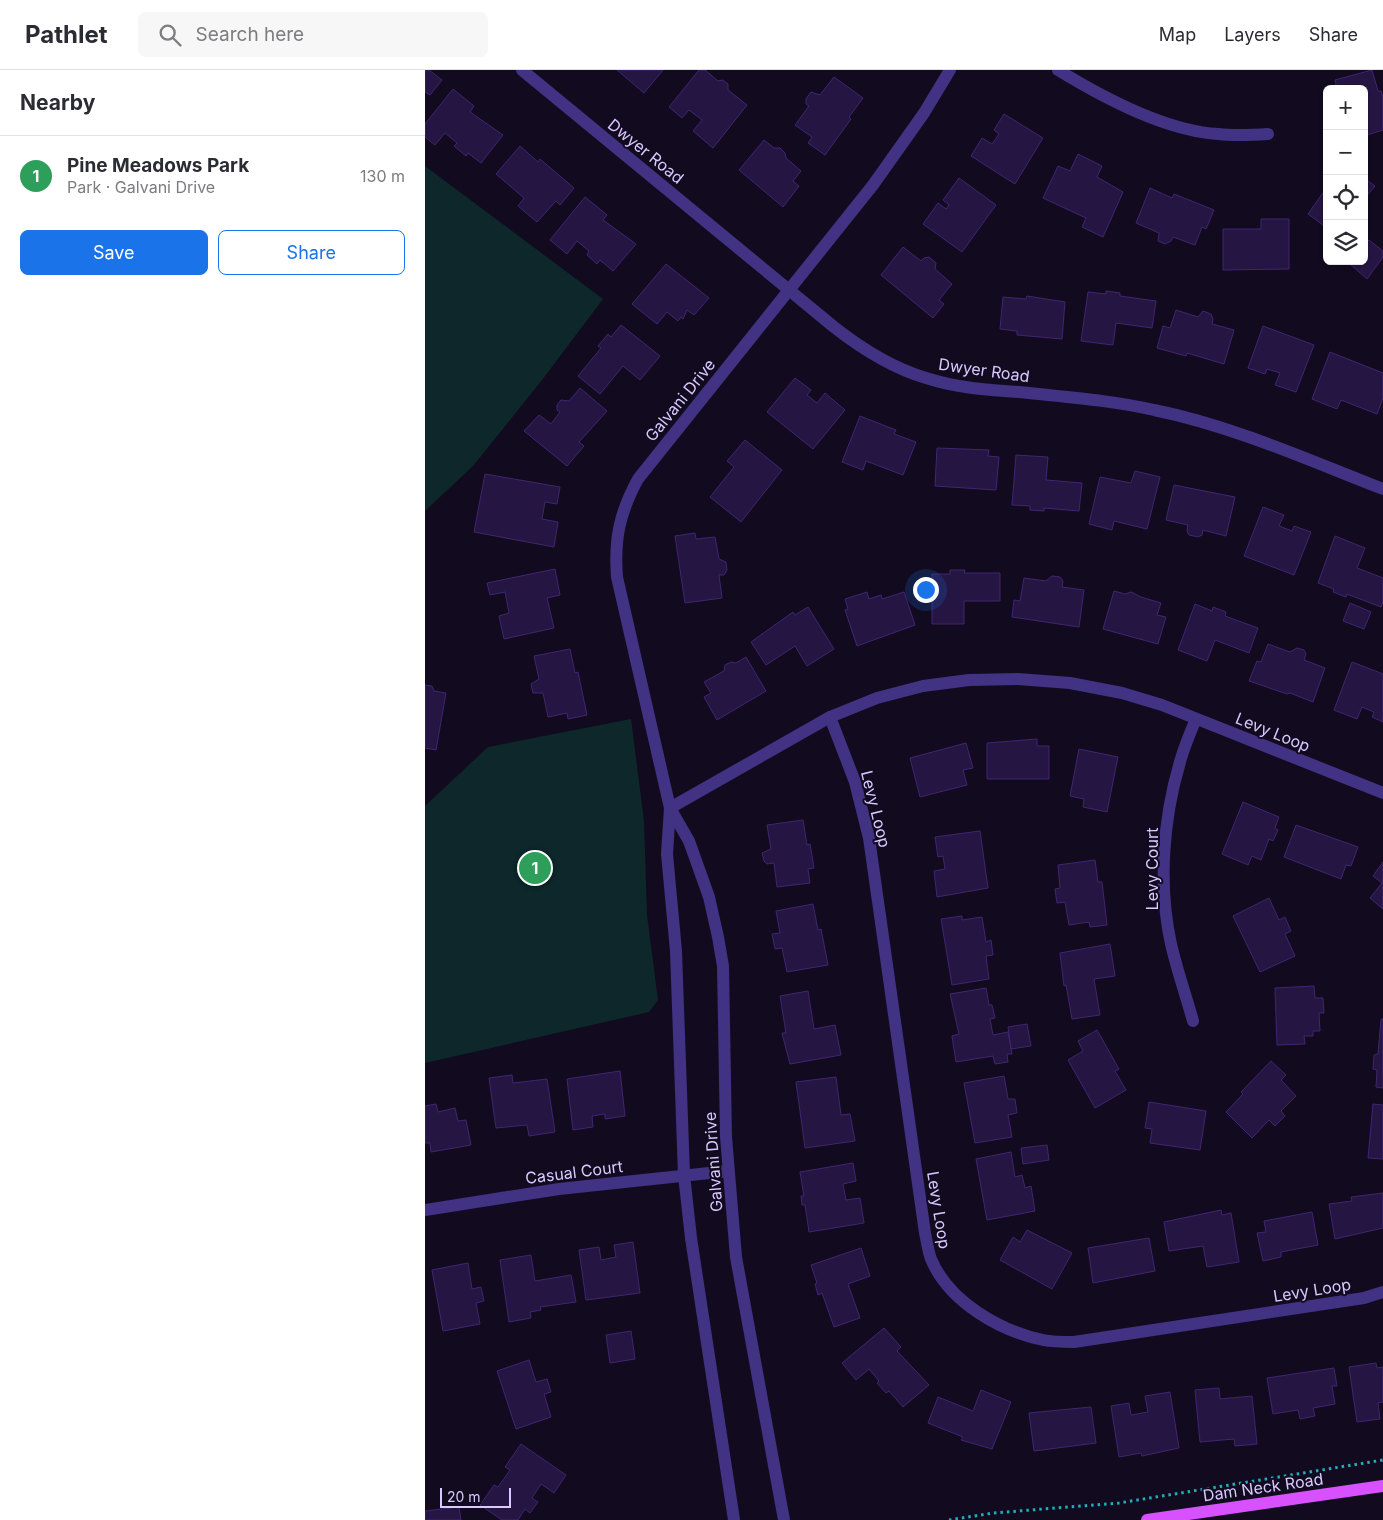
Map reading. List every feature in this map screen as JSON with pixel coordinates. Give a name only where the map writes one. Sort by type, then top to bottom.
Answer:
[{"type":"main road","name":"Dam Neck Road","points":[[1147,1520],[1383,1486]]},
{"type":"street","name":"Dwyer Road","points":[[522,70],[858,346],[890,364],[925,378],[962,387],[1113,401],[1157,410],[1230,430],[1383,489]]},
{"type":"street","name":"Galvani Drive","points":[[733,1520],[691,1238],[684,1175],[676,951],[667,854],[670,808],[617,577],[616,560],[619,526],[627,498],[638,479],[873,185],[924,113],[951,70]]},
{"type":"street","points":[[1058,70],[1093,92],[1139,113],[1178,126],[1216,134],[1268,134]]},
{"type":"street","name":"Levy Loop","points":[[670,808],[830,717],[877,698],[923,686],[969,680],[1018,679],[1070,683],[1122,693],[1162,705],[1383,792]]},
{"type":"street","name":"Levy Loop","points":[[830,717],[855,782],[869,838],[925,1233],[931,1258],[945,1281],[961,1299],[984,1318],[1010,1331],[1044,1340],[1073,1342],[1364,1298],[1383,1292]]},
{"type":"street","name":"Levy Court","points":[[1193,1021],[1171,942],[1165,895],[1165,847],[1169,803],[1180,760],[1196,719]]},
{"type":"street","name":"Galvani Drive","points":[[670,808],[689,841],[709,897],[723,966],[728,1171],[736,1257],[785,1520]]},
{"type":"street","name":"Casual Court","points":[[425,1210],[559,1189],[728,1171]]},
{"type":"path","points":[[949,1520],[993,1514],[1119,1503],[1383,1460]]},
{"type":"green space","points":[[425,166],[603,299],[542,380],[473,466],[425,511]]},
{"type":"green space","points":[[631,719],[644,821],[647,915],[658,1000],[649,1012],[425,1063],[425,806],[488,747]]},
{"type":"building","points":[[425,70],[429,70],[442,80],[430,95],[425,92]]},
{"type":"building","points":[[617,70],[663,70],[644,93]]},
{"type":"building","points":[[699,70],[705,70],[718,81],[723,80],[728,84],[728,90],[747,105],[713,148],[693,131],[702,120],[689,110],[682,118],[669,107]]},
{"type":"building","points":[[1372,70],[1378,91],[1381,91],[1383,97],[1383,130],[1368,135],[1368,85],[1336,85],[1335,80]]},
{"type":"building","points":[[834,77],[863,98],[849,117],[851,119],[825,155],[808,143],[812,137],[795,125],[809,106],[806,104],[806,99],[811,92],[820,95]]},
{"type":"building","points":[[453,89],[474,106],[470,112],[503,135],[481,163],[468,153],[466,156],[454,146],[457,143],[445,133],[435,145],[425,137],[425,124]]},
{"type":"building","points":[[1004,114],[1043,138],[1015,184],[971,156],[982,138],[992,144],[999,134],[994,130]]},
{"type":"building","points":[[764,140],[774,148],[780,148],[785,153],[786,158],[801,171],[793,181],[799,186],[783,207],[739,170]]},
{"type":"building","points":[[520,146],[538,162],[540,159],[574,188],[560,205],[556,201],[537,222],[518,206],[524,198],[496,174]]},
{"type":"building","points":[[1078,154],[1102,166],[1097,177],[1123,192],[1103,237],[1082,227],[1086,218],[1043,198],[1058,166],[1070,171]]},
{"type":"building","points":[[959,178],[996,205],[962,252],[923,224],[938,203],[946,209],[949,205],[943,200]]},
{"type":"building","points":[[1368,181],[1375,186],[1368,194]]},
{"type":"building","points":[[1150,188],[1172,198],[1174,194],[1214,210],[1206,229],[1202,227],[1195,245],[1173,237],[1171,241],[1165,244],[1158,241],[1159,233],[1136,223]]},
{"type":"building","points":[[1323,193],[1323,225],[1308,214]]},
{"type":"building","points":[[585,197],[607,215],[603,220],[636,244],[613,271],[600,260],[597,264],[587,255],[589,251],[577,241],[567,254],[550,240]]},
{"type":"building","points":[[1261,219],[1289,219],[1289,269],[1223,270],[1223,229],[1261,229]]},
{"type":"building","points":[[1369,240],[1383,251],[1383,257],[1367,279],[1351,265],[1368,265]]},
{"type":"building","points":[[903,247],[921,261],[929,257],[936,263],[935,269],[952,284],[939,300],[944,304],[933,318],[881,275]]},
{"type":"building","points":[[666,264],[709,298],[694,315],[687,310],[683,319],[681,317],[678,321],[667,312],[657,324],[632,304]]},
{"type":"building","points":[[1106,291],[1120,293],[1120,296],[1156,301],[1152,328],[1116,323],[1113,345],[1081,341],[1088,292],[1106,294]]},
{"type":"building","points":[[1027,296],[1065,302],[1062,339],[1017,335],[1017,331],[1000,329],[1003,297],[1026,299]]},
{"type":"building","points":[[1176,310],[1198,317],[1203,311],[1211,314],[1212,324],[1234,330],[1224,364],[1187,353],[1186,356],[1157,348],[1163,326],[1170,328]]},
{"type":"building","points":[[621,325],[660,356],[640,380],[623,366],[600,394],[578,376],[601,348],[598,346],[608,334],[611,337]]},
{"type":"building","points":[[1263,326],[1314,345],[1296,392],[1275,385],[1280,373],[1267,369],[1265,374],[1248,368]]},
{"type":"building","points":[[1330,352],[1383,373],[1383,398],[1377,414],[1341,400],[1337,409],[1312,399]]},
{"type":"building","points":[[795,378],[811,390],[807,395],[817,403],[825,393],[845,410],[813,449],[767,412]]},
{"type":"building","points":[[580,388],[607,411],[579,442],[584,446],[567,466],[524,431],[539,415],[551,424],[560,412],[557,410],[557,405],[561,400],[569,401]]},
{"type":"building","points":[[860,416],[896,430],[894,434],[916,442],[903,475],[866,461],[863,470],[842,462]]},
{"type":"building","points":[[745,440],[782,470],[741,522],[710,497],[734,467],[727,461]]},
{"type":"building","points":[[937,448],[989,450],[988,456],[999,457],[996,490],[935,486]]},
{"type":"building","points":[[1016,455],[1048,457],[1046,480],[1082,483],[1079,511],[1044,508],[1044,511],[1030,510],[1030,506],[1012,505]]},
{"type":"building","points":[[1135,471],[1160,477],[1147,529],[1114,521],[1112,530],[1089,524],[1100,477],[1131,483]]},
{"type":"building","points":[[485,474],[560,487],[557,504],[545,502],[542,519],[558,522],[554,547],[474,532]]},
{"type":"building","points":[[1174,485],[1235,497],[1226,536],[1203,530],[1202,535],[1198,537],[1189,535],[1187,531],[1188,525],[1166,520]]},
{"type":"building","points":[[1263,507],[1284,515],[1279,526],[1292,531],[1294,526],[1311,532],[1294,575],[1244,556]]},
{"type":"building","points":[[695,533],[696,539],[715,537],[719,559],[726,562],[727,570],[724,575],[719,575],[722,598],[685,603],[675,536]]},
{"type":"building","points":[[1335,536],[1365,548],[1357,568],[1383,578],[1383,601],[1381,607],[1347,594],[1346,597],[1333,592],[1334,589],[1318,583]]},
{"type":"building","points":[[555,569],[560,595],[547,598],[554,628],[504,639],[499,616],[509,613],[505,592],[490,595],[487,583]]},
{"type":"building","points":[[950,570],[965,570],[964,573],[1000,573],[1000,601],[964,601],[964,624],[932,624],[932,574],[950,574]]},
{"type":"building","points":[[1052,576],[1060,577],[1063,581],[1062,587],[1084,590],[1079,627],[1012,617],[1014,600],[1020,601],[1024,578],[1046,581]]},
{"type":"building","points":[[1114,591],[1125,594],[1131,592],[1161,603],[1157,615],[1166,617],[1158,644],[1103,629]]},
{"type":"building","points":[[867,592],[869,599],[881,595],[882,599],[904,592],[915,625],[857,646],[845,610],[848,609],[845,599]]},
{"type":"building","points":[[1350,603],[1371,612],[1364,629],[1343,621]]},
{"type":"building","points":[[1195,604],[1212,611],[1213,607],[1226,612],[1225,616],[1258,628],[1249,653],[1215,640],[1207,661],[1178,650]]},
{"type":"building","points":[[808,607],[834,649],[807,666],[795,646],[766,665],[751,642],[793,612],[795,615]]},
{"type":"building","points":[[1268,644],[1290,652],[1297,648],[1304,650],[1306,654],[1304,660],[1325,668],[1313,702],[1249,681],[1257,661],[1261,662]]},
{"type":"building","points":[[570,649],[575,673],[578,672],[587,715],[568,719],[567,713],[548,717],[543,693],[533,693],[531,684],[539,679],[534,656]]},
{"type":"building","points":[[746,657],[766,691],[717,720],[704,697],[711,693],[704,682],[724,671],[725,665],[731,662],[736,663]]},
{"type":"building","points":[[1352,662],[1383,674],[1383,722],[1372,717],[1374,712],[1362,707],[1357,719],[1334,710]]},
{"type":"building","points":[[425,685],[432,686],[434,691],[446,693],[436,750],[425,748]]},
{"type":"building","points":[[1037,739],[1037,746],[1049,746],[1049,779],[987,779],[987,743]]},
{"type":"building","points":[[966,743],[973,768],[963,770],[967,785],[920,797],[910,758]]},
{"type":"building","points":[[1079,749],[1118,757],[1107,812],[1083,807],[1084,799],[1070,796]]},
{"type":"building","points":[[1243,802],[1279,817],[1275,828],[1278,830],[1273,841],[1269,839],[1261,860],[1252,856],[1248,865],[1222,854]]},
{"type":"building","points":[[803,820],[807,845],[810,844],[814,868],[808,869],[810,883],[777,887],[774,863],[767,864],[762,853],[771,849],[767,825]]},
{"type":"building","points":[[1296,825],[1358,847],[1351,866],[1346,865],[1341,879],[1284,857]]},
{"type":"building","points":[[980,831],[988,888],[937,897],[934,871],[945,869],[943,856],[938,857],[935,837]]},
{"type":"building","points":[[1095,860],[1098,882],[1102,882],[1107,925],[1090,927],[1089,922],[1069,925],[1065,902],[1057,903],[1055,889],[1060,888],[1058,865]]},
{"type":"building","points":[[1383,862],[1383,909],[1370,898],[1382,883],[1373,876]]},
{"type":"building","points":[[1269,898],[1279,920],[1285,917],[1291,931],[1285,934],[1295,956],[1260,972],[1233,916]]},
{"type":"building","points":[[813,904],[818,930],[821,929],[828,965],[787,972],[782,948],[775,949],[772,934],[780,933],[776,911]]},
{"type":"building","points":[[962,916],[962,920],[982,917],[986,942],[991,940],[993,955],[986,956],[989,979],[952,985],[941,919]]},
{"type":"building","points":[[1110,944],[1115,976],[1094,979],[1100,1015],[1072,1019],[1066,985],[1064,986],[1060,953]]},
{"type":"building","points":[[1314,986],[1315,998],[1323,998],[1324,1013],[1319,1013],[1320,1031],[1313,1031],[1313,1036],[1304,1036],[1305,1044],[1277,1045],[1275,988]]},
{"type":"building","points":[[986,988],[989,1005],[992,1005],[995,1018],[990,1019],[993,1035],[1008,1032],[1012,1054],[1007,1054],[1008,1062],[995,1064],[993,1056],[956,1062],[952,1036],[959,1034],[950,994]]},
{"type":"building","points":[[808,991],[814,1029],[835,1025],[841,1055],[790,1064],[782,1033],[786,1033],[780,996]]},
{"type":"building","points":[[1381,1019],[1383,1019],[1383,1088],[1376,1087],[1377,1070],[1373,1069],[1374,1055],[1378,1054]]},
{"type":"building","points":[[1027,1024],[1031,1046],[1011,1049],[1008,1027]]},
{"type":"building","points":[[1097,1030],[1119,1069],[1115,1071],[1126,1090],[1095,1108],[1068,1060],[1083,1051],[1078,1041]]},
{"type":"building","points":[[1271,1061],[1286,1075],[1281,1080],[1296,1096],[1281,1111],[1285,1116],[1275,1126],[1269,1120],[1252,1138],[1226,1112],[1243,1094],[1241,1092]]},
{"type":"building","points":[[620,1071],[625,1116],[605,1119],[605,1114],[592,1116],[593,1127],[573,1130],[567,1079]]},
{"type":"building","points":[[512,1075],[513,1083],[547,1079],[555,1132],[529,1136],[527,1125],[496,1128],[489,1078]]},
{"type":"building","points":[[1004,1076],[1008,1099],[1015,1099],[1017,1113],[1008,1115],[1012,1137],[975,1143],[964,1083]]},
{"type":"building","points":[[836,1077],[841,1115],[850,1114],[855,1141],[805,1148],[796,1082]]},
{"type":"building","points":[[1149,1102],[1206,1111],[1200,1150],[1150,1143],[1152,1129],[1145,1128]]},
{"type":"building","points":[[436,1104],[438,1112],[455,1108],[458,1121],[466,1120],[471,1145],[431,1152],[430,1143],[425,1143],[425,1106]]},
{"type":"building","points":[[1373,1104],[1383,1105],[1383,1159],[1368,1158]]},
{"type":"building","points":[[1047,1145],[1049,1160],[1023,1164],[1021,1148]]},
{"type":"building","points":[[1011,1152],[1015,1177],[1022,1175],[1025,1188],[1031,1186],[1035,1211],[987,1220],[976,1159]]},
{"type":"building","points":[[853,1163],[856,1181],[843,1184],[846,1200],[860,1198],[864,1223],[809,1232],[805,1205],[802,1205],[801,1196],[804,1196],[800,1172]]},
{"type":"building","points":[[1383,1193],[1383,1228],[1335,1239],[1329,1204],[1352,1201],[1351,1197]]},
{"type":"building","points":[[1221,1210],[1222,1215],[1231,1213],[1239,1262],[1207,1267],[1203,1246],[1169,1251],[1164,1222]]},
{"type":"building","points":[[1312,1212],[1318,1245],[1281,1252],[1281,1257],[1263,1261],[1257,1233],[1266,1232],[1264,1221]]},
{"type":"building","points":[[1027,1230],[1072,1253],[1052,1289],[1000,1260],[1013,1237],[1020,1242]]},
{"type":"building","points":[[1149,1238],[1155,1271],[1093,1283],[1088,1248]]},
{"type":"building","points":[[633,1242],[640,1293],[586,1300],[579,1250],[599,1247],[601,1260],[616,1257],[614,1245]]},
{"type":"building","points":[[861,1248],[870,1276],[848,1284],[860,1318],[834,1327],[822,1293],[818,1295],[815,1284],[817,1283],[811,1265]]},
{"type":"building","points":[[531,1255],[535,1281],[571,1275],[576,1302],[540,1307],[541,1310],[530,1312],[531,1318],[509,1322],[500,1260]]},
{"type":"building","points":[[468,1263],[472,1289],[481,1287],[484,1301],[476,1303],[480,1324],[443,1331],[432,1270]]},
{"type":"building","points":[[884,1328],[901,1347],[897,1351],[929,1385],[903,1407],[889,1391],[886,1393],[877,1383],[879,1381],[869,1369],[856,1380],[842,1363]]},
{"type":"building","points":[[631,1331],[635,1359],[610,1363],[606,1335]]},
{"type":"building","points":[[529,1360],[536,1382],[547,1379],[551,1392],[544,1394],[551,1417],[516,1429],[497,1371]]},
{"type":"building","points":[[1376,1363],[1377,1368],[1383,1367],[1383,1402],[1378,1403],[1380,1419],[1357,1422],[1349,1367]]},
{"type":"building","points":[[1334,1368],[1337,1386],[1332,1386],[1335,1404],[1313,1408],[1315,1416],[1300,1419],[1298,1410],[1273,1414],[1267,1378]]},
{"type":"building","points":[[1219,1388],[1220,1399],[1252,1396],[1257,1444],[1235,1446],[1234,1439],[1200,1442],[1195,1390]]},
{"type":"building","points":[[981,1390],[1011,1402],[992,1449],[961,1440],[963,1437],[928,1423],[938,1397],[973,1411]]},
{"type":"building","points":[[1170,1392],[1179,1448],[1142,1456],[1141,1453],[1119,1457],[1111,1406],[1129,1403],[1131,1415],[1148,1412],[1145,1396]]},
{"type":"building","points":[[1091,1407],[1096,1443],[1034,1451],[1029,1413]]},
{"type":"building","points":[[521,1444],[566,1475],[554,1493],[541,1484],[532,1498],[538,1502],[530,1513],[525,1509],[518,1520],[502,1520],[480,1505],[494,1485],[498,1487],[510,1470],[505,1467]]},
{"type":"building","points":[[459,1507],[461,1520],[425,1520],[425,1511]]},
{"type":"place","name":"Pine Meadows Park","points":[[535,868]]}]
